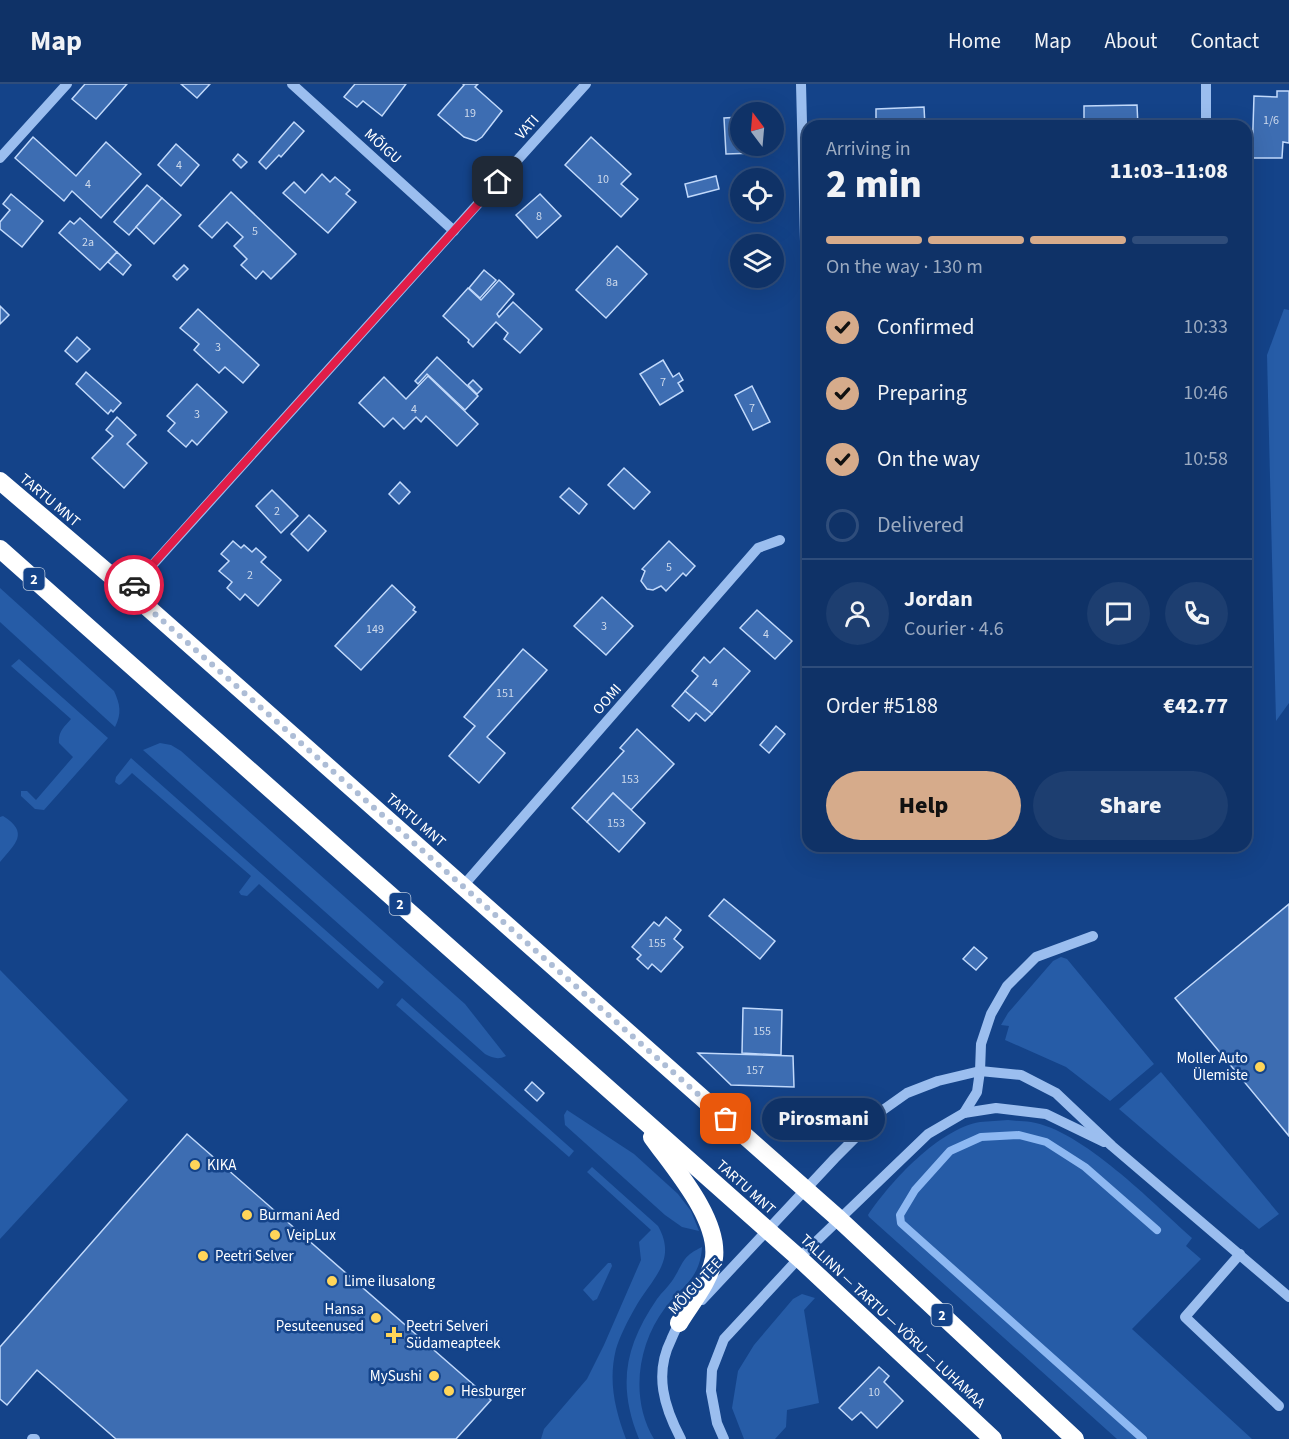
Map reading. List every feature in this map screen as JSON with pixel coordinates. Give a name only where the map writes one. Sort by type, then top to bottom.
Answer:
[{"type":"highway","name":"TARTU MNT","points":[[0,481],[129,591],[806,1190]]},
{"type":"highway","name":"TARTU MNT","points":[[0,549],[767,1231]]},
{"type":"highway","points":[[633,1111],[706,1215],[712,1238],[714,1257],[706,1279],[679,1323]]},
{"type":"highway","name":"2","points":[[806,1190],[1075,1439]]},
{"type":"highway","name":"TALLINN — TARTU — VÕRU — LUHAMAA","points":[[767,1231],[799,1258],[993,1439]]},
{"type":"street","points":[[0,158],[67,84]]},
{"type":"street","name":"MÕIGU","points":[[292,84],[454,231]]},
{"type":"street","name":"VATI","points":[[129,591],[586,84]]},
{"type":"street","points":[[801,84],[802,123]]},
{"type":"street","points":[[1206,84],[1206,120]]},
{"type":"street","name":"OOMI","points":[[463,886],[758,548],[780,540]]},
{"type":"street","points":[[964,1113],[977,1092],[981,1044],[991,1014],[1007,987],[1036,957],[1093,936]]},
{"type":"street","name":"MÕIGU TEE","points":[[681,1439],[672,1423],[663,1397],[662,1372],[664,1354],[679,1323],[883,1110],[907,1093],[938,1081],[980,1071],[1022,1075],[1056,1093],[1112,1146]]},
{"type":"street","points":[[724,1439],[715,1415],[711,1390],[712,1370],[724,1339],[799,1258],[928,1134],[964,1113],[996,1108],[1046,1114],[1112,1146],[1289,1296]]},
{"type":"street","points":[[1240,1254],[1185,1317],[1279,1406]]},
{"type":"shaded area","points":[[1284,309],[1289,310],[1289,703],[1276,721],[1267,355]]},
{"type":"shaded area","points":[[0,588],[114,691],[119,709],[115,727],[0,622]]},
{"type":"shaded area","points":[[19,659],[108,738],[44,810],[35,809],[21,796],[21,791],[27,791],[36,800],[73,757],[59,743],[64,727],[71,719],[11,666]]},
{"type":"shaded area","points":[[160,743],[171,745],[181,751],[465,1004],[506,1056],[496,1058],[485,1054],[143,750]]},
{"type":"shaded area","points":[[131,758],[384,982],[378,989],[259,884],[247,896],[241,895],[239,892],[251,876],[132,773],[121,784],[115,782],[116,777]]},
{"type":"shaded area","points":[[3,816],[11,822],[18,833],[15,844],[0,862],[0,817]]},
{"type":"shaded area","points":[[1061,957],[1067,959],[1154,1064],[1110,1101],[1066,1067],[1005,1040],[1009,1026],[1001,1025],[1008,1013],[1053,961]]},
{"type":"shaded area","points":[[0,970],[128,1100],[0,1239]]},
{"type":"shaded area","points":[[402,998],[574,1151],[569,1157],[396,1005]]},
{"type":"shaded area","points":[[1161,1072],[1279,1214],[1259,1229],[1119,1109]]},
{"type":"shaded area","points":[[567,1110],[634,1154],[678,1194],[691,1211],[699,1231],[682,1227],[665,1215],[565,1125],[564,1115]]},
{"type":"shaded area","points":[[1008,1120],[1031,1122],[1051,1128],[1094,1153],[1192,1238],[1186,1246],[1201,1259],[1132,1329],[1252,1439],[1117,1439],[869,1217],[868,1215],[889,1187],[903,1172],[917,1158],[948,1135],[980,1122]]},
{"type":"shaded area","points":[[592,1167],[658,1226],[663,1238],[664,1260],[655,1279],[630,1318],[616,1349],[613,1372],[614,1395],[626,1439],[541,1439],[544,1429],[587,1379],[641,1260],[639,1242],[651,1230],[587,1172]]},
{"type":"shaded area","points":[[702,1247],[698,1267],[690,1281],[665,1308],[648,1338],[640,1372],[640,1390],[646,1423],[654,1439],[639,1439],[628,1401],[628,1366],[631,1350],[646,1316],[657,1299],[672,1281],[686,1257]]},
{"type":"shaded area","points":[[608,1263],[612,1266],[597,1299],[593,1301],[583,1290]]},
{"type":"shaded area","points":[[802,1294],[815,1298],[804,1310],[819,1403],[787,1410],[786,1427],[775,1439],[744,1439],[732,1408],[738,1371],[754,1345],[793,1299]]},
{"type":"building","points":[[85,84],[127,84],[96,119],[72,99]]},
{"type":"building","points":[[181,84],[210,84],[197,98]]},
{"type":"building","points":[[355,84],[406,84],[382,116],[363,101],[357,107],[344,97]]},
{"type":"building","points":[[463,84],[478,84],[475,87],[502,111],[482,137],[476,141],[464,137],[438,115]]},
{"type":"building","points":[[1277,91],[1289,91],[1289,143],[1283,142],[1282,158],[1252,158],[1254,96],[1277,97]]},
{"type":"building","points":[[1137,105],[1138,120],[1084,120],[1084,106]]},
{"type":"building","points":[[924,107],[925,120],[876,120],[876,109]]},
{"type":"building","points":[[724,118],[730,118],[730,154],[726,154]]},
{"type":"building","points":[[294,122],[304,131],[281,157],[279,155],[266,169],[259,162]]},
{"type":"building","points":[[33,137],[76,176],[106,142],[141,174],[101,218],[72,191],[64,201],[15,158]]},
{"type":"building","points":[[591,137],[631,174],[621,184],[638,199],[621,217],[565,165]]},
{"type":"building","points":[[176,144],[199,165],[181,186],[158,165]]},
{"type":"building","points":[[238,154],[247,162],[241,168],[233,160]]},
{"type":"building","points":[[322,174],[330,182],[335,177],[350,190],[346,194],[356,202],[328,233],[283,193],[294,182],[305,193]]},
{"type":"building","points":[[716,176],[719,189],[688,197],[685,184]]},
{"type":"building","points":[[147,185],[162,198],[129,235],[114,222]]},
{"type":"building","points":[[231,192],[296,254],[271,279],[263,271],[256,279],[241,265],[247,259],[234,246],[243,237],[227,222],[212,238],[199,226]]},
{"type":"building","points":[[11,194],[43,221],[22,247],[0,229],[0,222],[10,210],[3,204]]},
{"type":"building","points":[[540,194],[561,216],[537,238],[516,215]]},
{"type":"building","points":[[162,198],[181,215],[154,244],[136,227]]},
{"type":"building","points":[[80,218],[117,252],[100,270],[59,233],[70,221],[74,224]]},
{"type":"building","points":[[617,246],[647,274],[606,318],[576,290]]},
{"type":"building","points":[[117,252],[131,265],[123,275],[108,262]]},
{"type":"building","points":[[184,265],[188,269],[177,280],[173,276]]},
{"type":"building","points":[[484,270],[496,280],[480,298],[469,288]]},
{"type":"building","points":[[499,280],[514,294],[497,314],[499,317],[513,302],[542,329],[520,353],[504,339],[508,333],[496,322],[473,347],[468,342],[469,340],[443,316],[468,288],[481,300]]},
{"type":"building","points":[[0,306],[9,315],[0,324]]},
{"type":"building","points":[[198,309],[259,365],[243,383],[225,367],[219,373],[194,350],[199,344],[180,328]]},
{"type":"building","points":[[77,337],[90,349],[77,362],[65,351]]},
{"type":"building","points":[[437,357],[478,396],[465,410],[427,374],[418,384],[415,381]]},
{"type":"building","points":[[663,360],[673,377],[679,373],[683,380],[678,383],[683,391],[660,405],[640,374]]},
{"type":"building","points":[[86,372],[121,403],[113,412],[111,410],[108,414],[76,384]]},
{"type":"building","points":[[428,376],[478,424],[457,446],[426,416],[421,422],[416,417],[404,429],[393,418],[384,427],[359,403],[384,377],[406,399]]},
{"type":"building","points":[[473,380],[482,389],[477,394],[468,385]]},
{"type":"building","points":[[197,384],[227,412],[197,445],[192,440],[186,447],[168,431],[175,423],[167,416]]},
{"type":"building","points":[[752,386],[770,422],[753,430],[735,395]]},
{"type":"building","points":[[117,417],[136,435],[127,444],[147,463],[124,488],[92,458],[113,436],[106,430]]},
{"type":"building","points":[[624,468],[650,492],[634,509],[608,485]]},
{"type":"building","points":[[400,482],[410,492],[399,504],[389,494]]},
{"type":"building","points":[[569,488],[587,504],[579,514],[560,497]]},
{"type":"building","points":[[272,490],[298,516],[281,533],[256,506]]},
{"type":"building","points":[[309,515],[326,531],[308,551],[291,534]]},
{"type":"building","points":[[233,541],[241,548],[244,545],[252,552],[256,548],[266,557],[261,562],[281,580],[258,606],[245,594],[240,600],[227,588],[232,582],[219,571],[229,561],[221,554]]},
{"type":"building","points":[[669,541],[695,566],[686,576],[683,573],[666,591],[661,586],[653,590],[647,589],[641,581],[645,571],[642,569]]},
{"type":"building","points":[[392,585],[415,607],[413,610],[416,612],[361,670],[335,646]]},
{"type":"building","points":[[602,597],[633,626],[606,655],[574,626]]},
{"type":"building","points":[[757,610],[792,641],[775,659],[740,628]]},
{"type":"building","points":[[724,648],[750,671],[712,714],[685,691],[698,676],[692,671],[704,657],[710,663]]},
{"type":"building","points":[[523,649],[547,670],[487,737],[505,753],[479,783],[449,756],[475,726],[464,717]]},
{"type":"building","points":[[685,691],[712,714],[705,721],[696,713],[689,721],[672,706]]},
{"type":"building","points":[[776,726],[785,734],[769,753],[760,745]]},
{"type":"building","points":[[637,729],[674,764],[631,810],[613,793],[587,822],[572,808],[624,751],[620,748]]},
{"type":"building","points":[[613,793],[645,823],[619,852],[587,822]]},
{"type":"building","points":[[724,899],[775,941],[760,959],[709,916]]},
{"type":"building","name":"Moller Auto Ülemiste","points":[[1289,904],[1289,1136],[1175,998]]},
{"type":"building","points":[[666,917],[681,930],[674,939],[683,947],[661,972],[652,964],[648,969],[637,959],[641,955],[632,947],[654,922],[659,926]]},
{"type":"building","points":[[974,947],[987,958],[976,970],[963,959]]},
{"type":"building","points":[[743,1008],[782,1010],[781,1055],[742,1053]]},
{"type":"building","points":[[698,1053],[793,1056],[794,1087],[731,1085]]},
{"type":"building","points":[[532,1082],[544,1093],[537,1101],[525,1090]]},
{"type":"building","name":"Peetri Selver","points":[[187,1134],[491,1400],[456,1439],[116,1439],[37,1370],[7,1405],[0,1399],[0,1347]]},
{"type":"building","points":[[879,1367],[889,1376],[884,1382],[903,1401],[877,1428],[861,1412],[852,1420],[839,1408]]},
{"type":"waterway","points":[[1143,1439],[901,1223],[900,1215],[915,1190],[950,1151],[981,1137],[1019,1135],[1046,1142],[1085,1167],[1157,1230]]},
{"type":"way so far","points":[[134,585],[129,591],[726,1119]]},
{"type":"place","name":"Moller Auto Ülemiste","points":[[1260,1067]]},
{"type":"place","name":"Pirosmani","points":[[726,1119]]},
{"type":"place","name":"KIKA","points":[[195,1165]]},
{"type":"place","name":"Burmani Aed","points":[[247,1215]]},
{"type":"place","name":"VeipLux","points":[[275,1235]]},
{"type":"place","name":"Peetri Selver","points":[[203,1256]]},
{"type":"place","name":"Lime ilusalong","points":[[332,1281]]},
{"type":"place","name":"Hansa Pesuteenused","points":[[376,1318]]},
{"type":"place","name":"Peetri Selveri Südameapteek","points":[[394,1335]]},
{"type":"place","name":"MySushi","points":[[434,1376]]},
{"type":"place","name":"Hesburger","points":[[449,1391]]},
{"type":"route","points":[[134,585],[498,182]]}]
